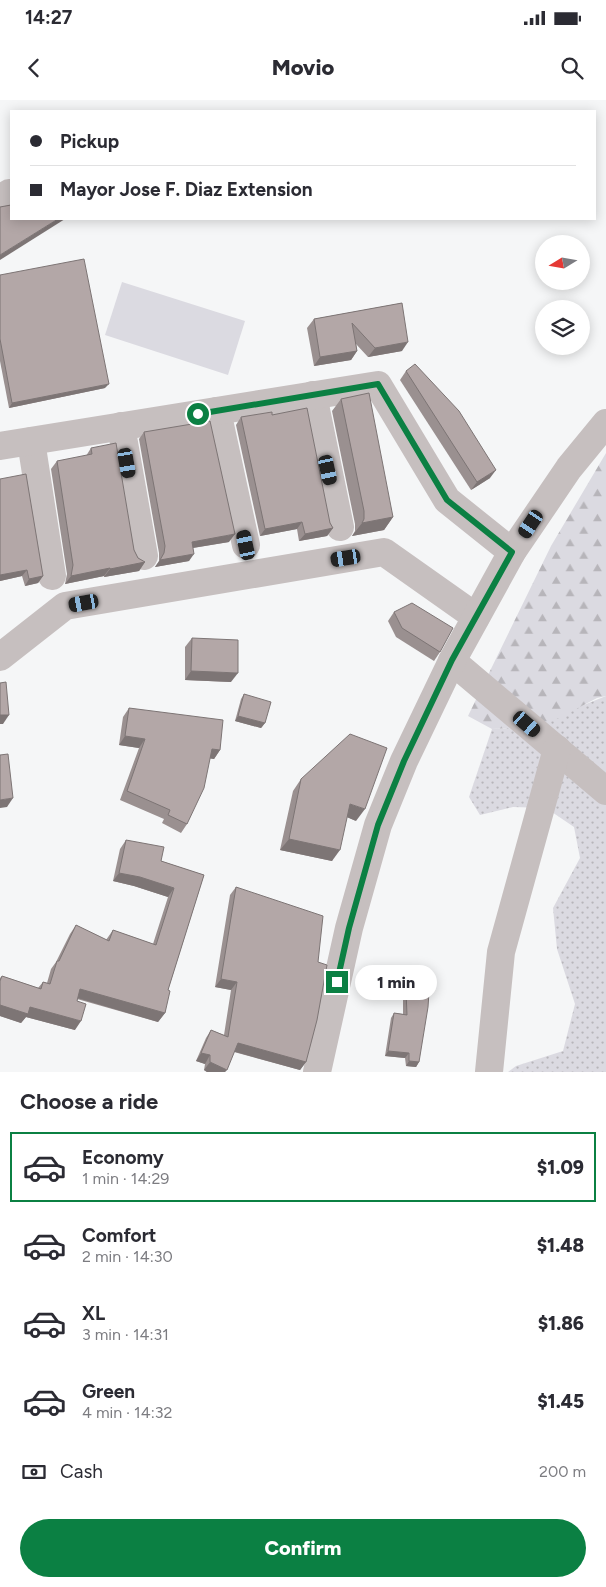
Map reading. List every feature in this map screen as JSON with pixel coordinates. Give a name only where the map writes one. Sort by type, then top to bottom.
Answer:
[{"type":"street","points":[[0,446],[378,384],[447,500],[512,552]]},
{"type":"street","points":[[313,395],[340,526]]},
{"type":"street","points":[[217,411],[246,545]]},
{"type":"street","points":[[317,1072],[349,928],[378,825],[404,761],[452,660],[512,552],[569,468],[606,423]]},
{"type":"street","points":[[121,426],[144,556]]},
{"type":"street","points":[[31,441],[52,576]]},
{"type":"street","points":[[0,657],[65,606],[384,552],[476,617]]},
{"type":"street","points":[[452,660],[606,791]]},
{"type":"street","points":[[489,1072],[501,952],[557,749]]},
{"type":"green space","points":[[122,282],[245,321],[228,375],[105,335]]},
{"type":"green space","points":[[606,453],[606,696],[597,698],[559,718],[529,727],[492,729],[468,716],[551,546]]},
{"type":"green space","points":[[606,696],[606,1072],[508,1072],[516,1066],[563,1051],[575,1004],[557,949],[553,908],[580,858],[574,827],[546,808],[513,807],[480,815],[469,797],[492,729],[529,727]]},
{"type":"building","points":[[10,205],[10,220],[56,220],[0,255],[0,207]]},
{"type":"building","points":[[84,259],[109,384],[12,403],[0,339],[0,275]]},
{"type":"building","points":[[402,303],[408,342],[375,348],[352,323],[357,351],[320,357],[314,319]]},
{"type":"building","points":[[415,364],[459,411],[496,470],[477,482],[406,371]]},
{"type":"building","points":[[369,393],[393,517],[362,523],[364,511],[341,399]]},
{"type":"building","points":[[307,408],[330,523],[333,528],[305,534],[302,522],[265,529],[241,417],[272,412],[272,415]]},
{"type":"building","points":[[210,421],[235,534],[192,542],[194,554],[160,560],[165,546],[144,432]]},
{"type":"building","points":[[116,443],[134,550],[138,558],[145,562],[71,576],[73,565],[57,461],[92,454],[91,448]]},
{"type":"building","points":[[26,474],[43,576],[29,579],[27,570],[0,575],[0,479]]},
{"type":"building","points":[[412,603],[453,628],[440,652],[402,628],[394,612]]},
{"type":"building","points":[[192,638],[238,640],[238,673],[191,671]]},
{"type":"building","points":[[6,682],[9,715],[0,715],[0,683]]},
{"type":"building","points":[[244,694],[271,702],[265,723],[238,716]]},
{"type":"building","points":[[129,708],[223,720],[220,750],[212,749],[204,788],[187,824],[168,815],[170,810],[127,791],[145,739],[125,736]]},
{"type":"building","points":[[350,734],[387,748],[365,809],[350,804],[340,850],[289,839],[301,779]]},
{"type":"building","points":[[8,754],[13,798],[0,800],[0,755]]},
{"type":"building","points":[[126,840],[164,847],[161,861],[204,875],[168,990],[170,991],[165,1013],[80,989],[77,1001],[86,1004],[81,1021],[30,1007],[28,1014],[0,1005],[0,981],[2,976],[41,989],[43,982],[50,984],[57,961],[59,961],[76,925],[109,941],[113,930],[156,945],[174,888],[140,877],[119,873]]},
{"type":"building","points":[[236,887],[323,916],[318,962],[327,965],[317,1020],[306,1062],[238,1043],[227,1070],[210,1062],[210,1055],[201,1053],[211,1030],[228,1037],[237,982],[221,979]]},
{"type":"building","points":[[406,991],[429,992],[419,1062],[409,1061],[409,1053],[388,1051],[394,1013],[407,1015]]},
{"type":"route","points":[[198,414],[378,384],[447,500],[512,552],[452,660],[404,761],[378,825],[349,928],[337,982]]}]
